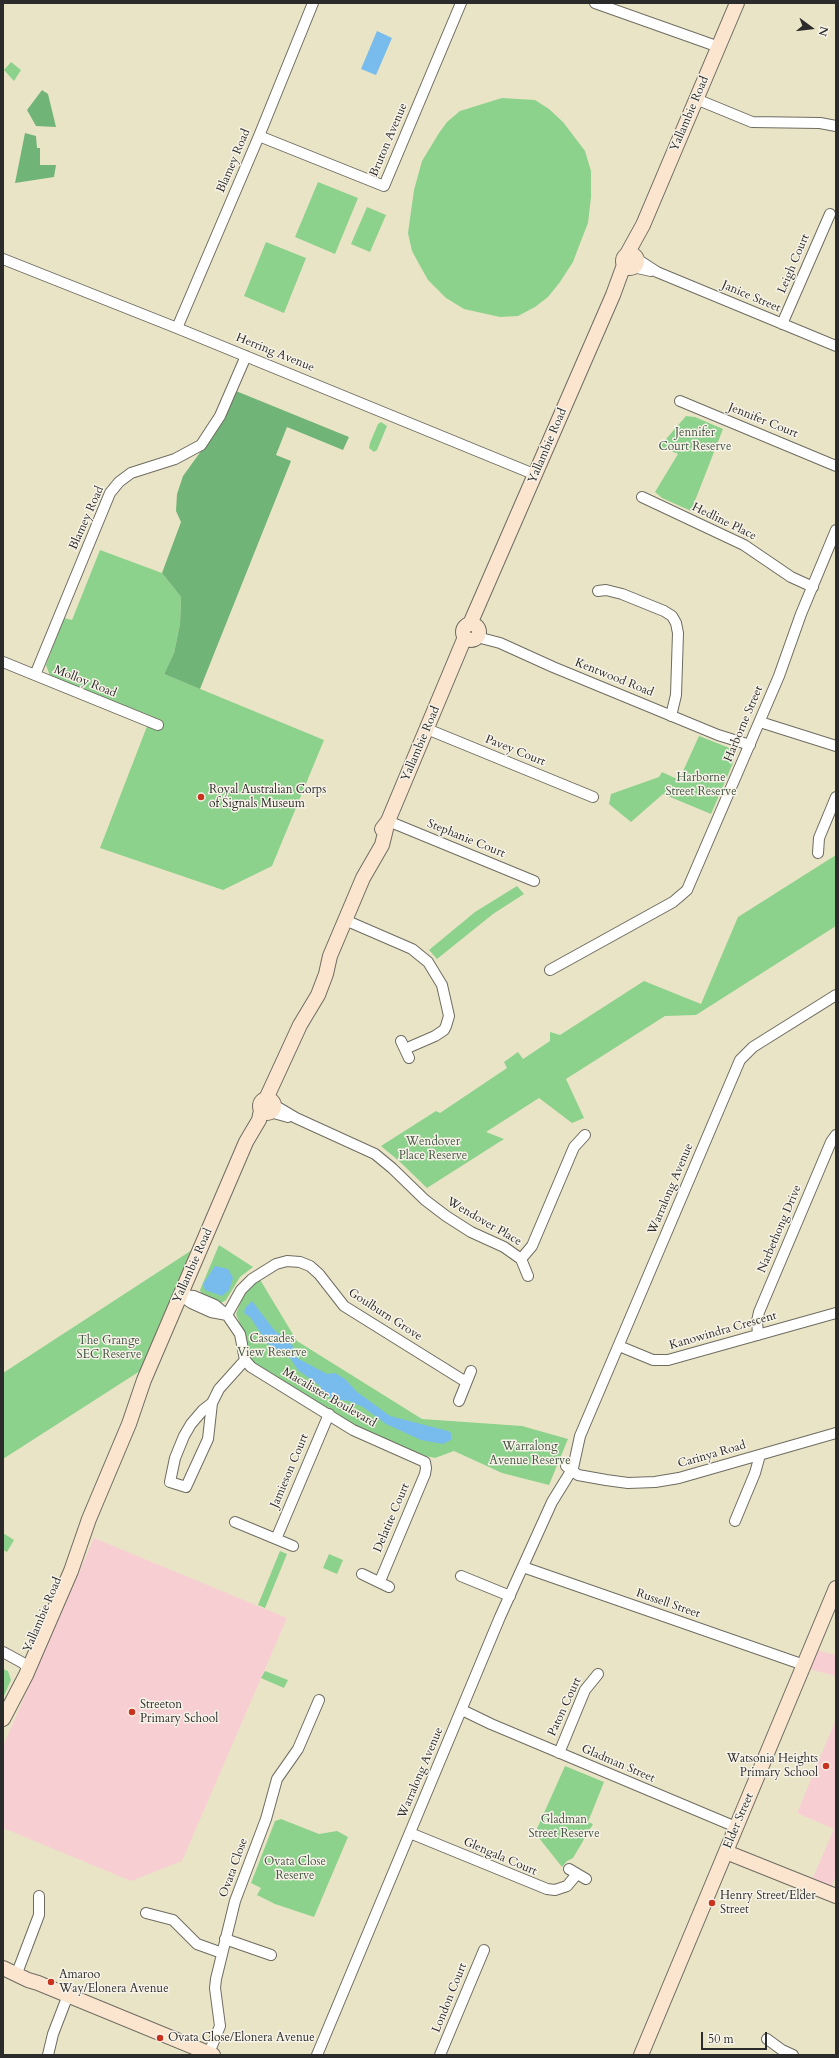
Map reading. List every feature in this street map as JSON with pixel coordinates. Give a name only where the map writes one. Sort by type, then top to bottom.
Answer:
[{"type":"street","name":"Blamey Road","points":[[177,328],[259,136],[313,3]]},
{"type":"street","name":"Bruton Avenue","points":[[259,136],[384,186],[461,3]]},
{"type":"street","points":[[595,3],[719,46]]},
{"type":"street","name":"Yallambie Road","points":[[4,1716],[24,1666],[74,1564],[88,1519],[129,1424],[151,1382],[185,1297],[269,1107],[282,1068],[300,1025],[313,984],[330,956],[363,878],[368,857],[380,832],[388,821],[454,667],[474,632],[483,598],[613,295],[632,262],[643,225],[738,3]]},
{"type":"street","points":[[696,99],[752,122],[820,123],[836,126]]},
{"type":"street","name":"Leigh Court","points":[[782,324],[830,214]]},
{"type":"street","name":"Herring Avenue","points":[[3,259],[177,328],[536,475]]},
{"type":"street","name":"Janice Street","points":[[632,262],[836,346]]},
{"type":"street","name":"Blamey Road","points":[[35,675],[110,493],[119,482],[130,473],[171,461],[201,445],[220,416],[246,356]]},
{"type":"street","name":"Jennifer Court","points":[[680,401],[836,466]]},
{"type":"street","name":"Hedline Place","points":[[642,497],[744,544],[791,576],[813,587]]},
{"type":"street","name":"Harborne Street","points":[[550,970],[683,895],[690,884],[761,718],[836,530]]},
{"type":"street","points":[[598,591],[618,592],[664,611],[672,616],[676,623],[678,633],[676,695],[671,716]]},
{"type":"street","name":"Kentwood Road","points":[[474,632],[748,748]]},
{"type":"street","name":"Molloy Road","points":[[3,662],[158,725]]},
{"type":"street","points":[[761,718],[803,736],[836,746]]},
{"type":"street","name":"Pavey Court","points":[[427,729],[593,797]]},
{"type":"street","points":[[818,853],[818,838],[836,797]]},
{"type":"street","name":"Stephanie Court","points":[[388,821],[534,881]]},
{"type":"street","points":[[345,920],[412,949],[428,962],[442,985],[449,1016],[446,1026],[435,1036],[405,1049]]},
{"type":"street","name":"Warralong Avenue","points":[[317,2055],[510,1596],[552,1502],[556,1486],[570,1468],[572,1449],[580,1436],[619,1346],[740,1060],[753,1047],[836,994]]},
{"type":"street","name":"Wendover Place","points":[[269,1107],[375,1154],[392,1168],[425,1200],[446,1216],[471,1232],[508,1249],[521,1259],[528,1276]]},
{"type":"street","name":"Wendover Place","points":[[521,1259],[532,1246],[574,1147],[585,1135]]},
{"type":"street","name":"Narbethong Drive","points":[[758,1335],[757,1321],[759,1312],[831,1142],[836,1135]]},
{"type":"street","name":"Goulburn Grove","points":[[227,1315],[241,1290],[252,1278],[270,1267],[282,1262],[300,1262],[310,1266],[319,1274],[344,1306],[466,1382]]},
{"type":"street","points":[[185,1297],[215,1305],[227,1315],[240,1334],[245,1360],[219,1388],[212,1403],[208,1439],[186,1487],[170,1482],[175,1458],[184,1436],[195,1419],[212,1403]]},
{"type":"street","name":"Kanowindra Crescent","points":[[619,1346],[647,1358],[662,1361],[836,1313]]},
{"type":"street","name":"Macalister Boulevard","points":[[245,1360],[251,1367],[360,1433],[418,1458],[426,1464]]},
{"type":"street","points":[[459,1401],[471,1370]]},
{"type":"street","name":"Jamieson Court","points":[[276,1539],[329,1414]]},
{"type":"street","name":"Carinya Road","points":[[570,1468],[593,1477],[628,1483],[655,1482],[679,1478],[836,1433]]},
{"type":"street","points":[[735,1521],[755,1473],[760,1455]]},
{"type":"street","name":"Delatite Court","points":[[380,1581],[425,1474],[426,1464]]},
{"type":"street","points":[[235,1522],[293,1546]]},
{"type":"street","name":"Russell Street","points":[[523,1567],[804,1665]]},
{"type":"street","points":[[362,1574],[380,1581],[389,1587]]},
{"type":"street","points":[[461,1576],[510,1596]]},
{"type":"street","name":"Elder Street","points":[[641,2055],[836,1588]]},
{"type":"street","points":[[3,1652],[24,1666]]},
{"type":"street","points":[[3,1659],[24,1666]]},
{"type":"street","name":"Paton Court","points":[[559,1753],[585,1690],[589,1683],[598,1674]]},
{"type":"street","name":"Ovata Close","points":[[211,2054],[220,2026],[220,2014],[215,1988],[225,1939],[235,1901],[266,1819],[275,1786],[281,1772],[298,1749],[319,1700]]},
{"type":"street","name":"Gladman Street","points":[[461,1712],[736,1827]]},
{"type":"street","name":"Glengala Court","points":[[410,1833],[547,1889],[555,1890],[566,1886],[577,1874]]},
{"type":"street","points":[[726,1852],[836,1896]]},
{"type":"street","points":[[18,1974],[40,1915],[39,1896]]},
{"type":"street","points":[[146,1913],[173,1920],[197,1944],[222,1953]]},
{"type":"street","points":[[225,1939],[271,1955]]},
{"type":"street","name":"London Court","points":[[440,2055],[484,1950]]},
{"type":"street","points":[[3,1968],[28,1980],[211,2054]]},
{"type":"street","points":[[48,2055],[53,2034],[68,1995]]},
{"type":"street","points":[[767,2038],[782,2050],[793,2055]]},
{"type":"shaded area","name":"Streeton Primary School","points":[[94,1538],[287,1618],[182,1861],[131,1881],[3,1828],[3,1746]]},
{"type":"shaded area","points":[[816,1650],[836,1655],[836,1676],[808,1669]]},
{"type":"shaded area","name":"Watsonia Heights Primary School","points":[[836,1719],[836,1875],[831,1888],[812,1880],[834,1829],[797,1813]]},
{"type":"green space","points":[[11,62],[21,70],[14,81],[4,70]]},
{"type":"green space","points":[[42,90],[48,94],[56,127],[36,126],[27,110]]},
{"type":"green space","points":[[502,98],[535,100],[549,109],[563,122],[585,151],[591,171],[591,197],[588,223],[573,262],[560,282],[548,297],[535,307],[518,316],[500,317],[464,309],[446,298],[428,280],[412,251],[408,233],[414,190],[422,161],[439,133],[447,122],[460,111]]},
{"type":"green space","points":[[25,133],[36,136],[37,148],[40,148],[40,165],[56,165],[54,177],[15,183]]},
{"type":"green space","points":[[318,182],[358,198],[335,254],[295,237]]},
{"type":"green space","points":[[367,207],[386,215],[370,252],[351,244]]},
{"type":"green space","points":[[266,242],[306,258],[284,313],[244,296]]},
{"type":"green space","points":[[236,391],[349,437],[343,450],[287,427],[276,455],[291,461],[200,689],[164,674],[174,653],[180,624],[181,597],[162,573],[181,522],[176,511],[177,494],[183,476],[220,425]]},
{"type":"green space","name":"Jennifer Court Reserve","points":[[686,416],[695,417],[723,429],[691,511],[662,498],[655,492],[678,454],[660,446]]},
{"type":"green space","points":[[381,422],[387,426],[377,450],[374,452],[369,448],[370,443],[378,424]]},
{"type":"green space","points":[[100,550],[162,573],[181,597],[180,624],[174,653],[164,674],[324,740],[272,866],[223,890],[100,848],[151,716],[50,676],[46,665],[64,618],[72,620]]},
{"type":"green space","name":"Harborne Street Reserve","points":[[699,736],[727,747],[732,750],[734,756],[733,763],[711,814],[663,794],[631,822],[609,804],[611,794],[659,777],[662,772],[679,780]]},
{"type":"green space","name":"Wendover Place Reserve","points":[[836,855],[836,926],[696,1015],[665,1016],[566,1079],[584,1118],[572,1123],[539,1098],[486,1132],[504,1139],[427,1188],[381,1146],[436,1111],[440,1113],[507,1068],[504,1062],[518,1052],[523,1059],[550,1041],[550,1032],[560,1035],[644,981],[701,1004],[738,917]]},
{"type":"green space","points":[[517,886],[524,894],[493,914],[437,959],[429,950],[475,912]]},
{"type":"green space","points":[[219,1245],[253,1267],[240,1277],[226,1300],[221,1303],[202,1295],[200,1290]]},
{"type":"green space","name":"The Grange SEC Reserve","points":[[192,1250],[140,1371],[3,1459],[3,1373]]},
{"type":"green space","name":"Cascades View Reserve","points":[[259,1278],[297,1341],[422,1419],[522,1426],[568,1439],[549,1485],[502,1473],[454,1451],[435,1458],[426,1456],[355,1426],[253,1363],[248,1358],[246,1338],[236,1314],[245,1292]]},
{"type":"green space","points":[[3,1533],[14,1540],[7,1552],[3,1550]]},
{"type":"green space","points":[[280,1551],[287,1554],[265,1608],[258,1605]]},
{"type":"green space","points":[[329,1554],[343,1560],[337,1574],[323,1568]]},
{"type":"green space","points":[[3,1669],[8,1671],[11,1680],[3,1698]]},
{"type":"green space","points":[[265,1671],[288,1680],[284,1688],[261,1678]]},
{"type":"green space","name":"Gladman Street Reserve","points":[[565,1766],[604,1782],[588,1822],[593,1824],[573,1858],[567,1861],[562,1867],[535,1833]]},
{"type":"green space","name":"Ovata Close Reserve","points":[[281,1819],[319,1834],[337,1831],[348,1837],[314,1917],[275,1904],[257,1895],[261,1888],[251,1883],[275,1821]]},
{"type":"water","points":[[377,31],[392,38],[376,75],[361,69]]},
{"type":"water","points":[[215,1266],[228,1269],[233,1278],[229,1290],[222,1296],[205,1290],[203,1284]]},
{"type":"water","points":[[252,1301],[275,1331],[291,1342],[297,1358],[327,1374],[335,1373],[345,1379],[357,1392],[390,1416],[448,1431],[451,1433],[451,1440],[443,1444],[421,1440],[386,1424],[363,1407],[349,1401],[333,1399],[323,1393],[320,1386],[298,1370],[290,1358],[268,1344],[250,1317],[244,1313],[245,1308]]},
{"type":"place","name":"Royal Australian Corps of Signals Museum","points":[[201,797]]},
{"type":"place","name":"Streeton Primary School","points":[[132,1712]]},
{"type":"place","name":"Watsonia Heights Primary School","points":[[826,1766]]},
{"type":"place","name":"Henry Street/Elder Street","points":[[712,1903]]},
{"type":"place","name":"Amaroo Way/Elonera Avenue","points":[[51,1982]]},
{"type":"place","name":"Ovata Close/Elonera Avenue","points":[[160,2038]]},
{"type":"park label","name":"Warralong Avenue Reserve","points":[[530,1454]]}]
